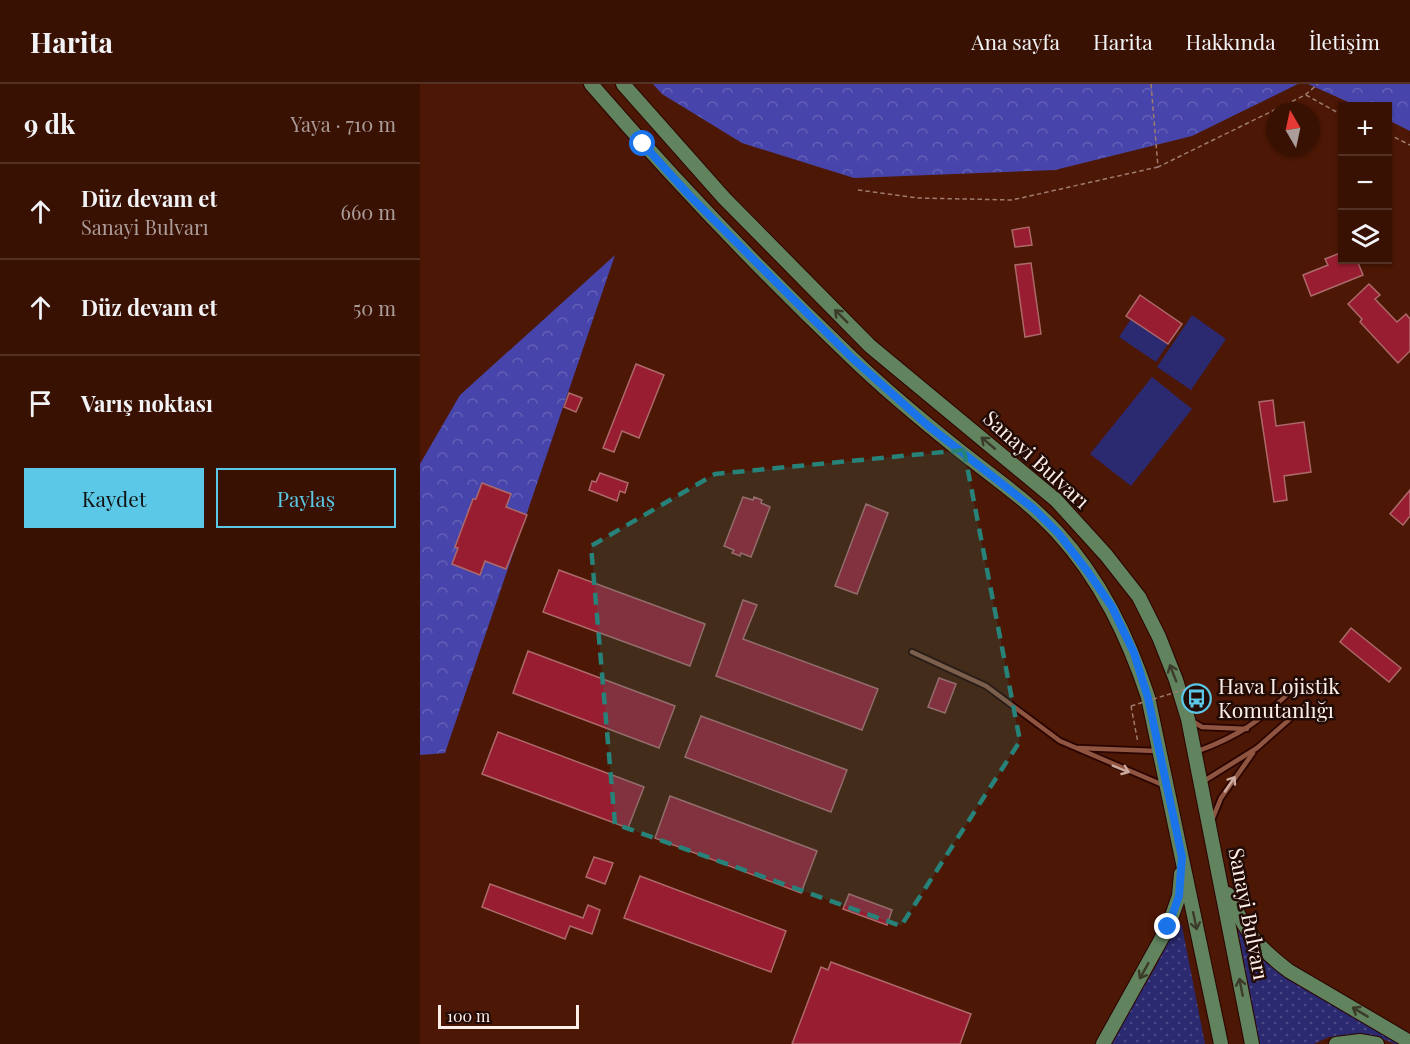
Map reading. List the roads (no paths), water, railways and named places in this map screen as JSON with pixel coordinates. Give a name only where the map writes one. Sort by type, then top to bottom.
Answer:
[{"type":"main road","name":"Sanayi Bulvarı","points":[[591,84],[690,196],[851,357],[926,424],[1034,509],[1059,534],[1112,607],[1134,653],[1148,698],[1221,1044]]},
{"type":"main road","name":"Sanayi Bulvarı","points":[[623,84],[724,198],[870,346],[1056,500],[1106,555],[1139,597],[1160,637],[1188,718],[1252,1044]]},
{"type":"main road","points":[[1103,1044],[1168,927],[1179,896],[1182,857]]},
{"type":"main road","points":[[1220,877],[1243,925],[1256,944],[1272,958],[1289,971],[1410,1042]]},
{"type":"main road","points":[[1336,1044],[1360,1041],[1377,1044]]},
{"type":"lane","points":[[912,652],[986,686],[1060,741],[1168,787]]},
{"type":"lane","points":[[1195,752],[1233,738],[1247,729],[1292,690]]},
{"type":"lane","points":[[1202,782],[1257,748],[1308,703]]},
{"type":"lane","points":[[1188,718],[1202,727],[1247,729]]},
{"type":"lane","points":[[1076,748],[1160,751]]},
{"type":"lane","points":[[1210,825],[1221,798],[1257,748]]},
{"type":"place","name":"Hava Lojistik Komutanlığı","points":[[1197,699]]}]
